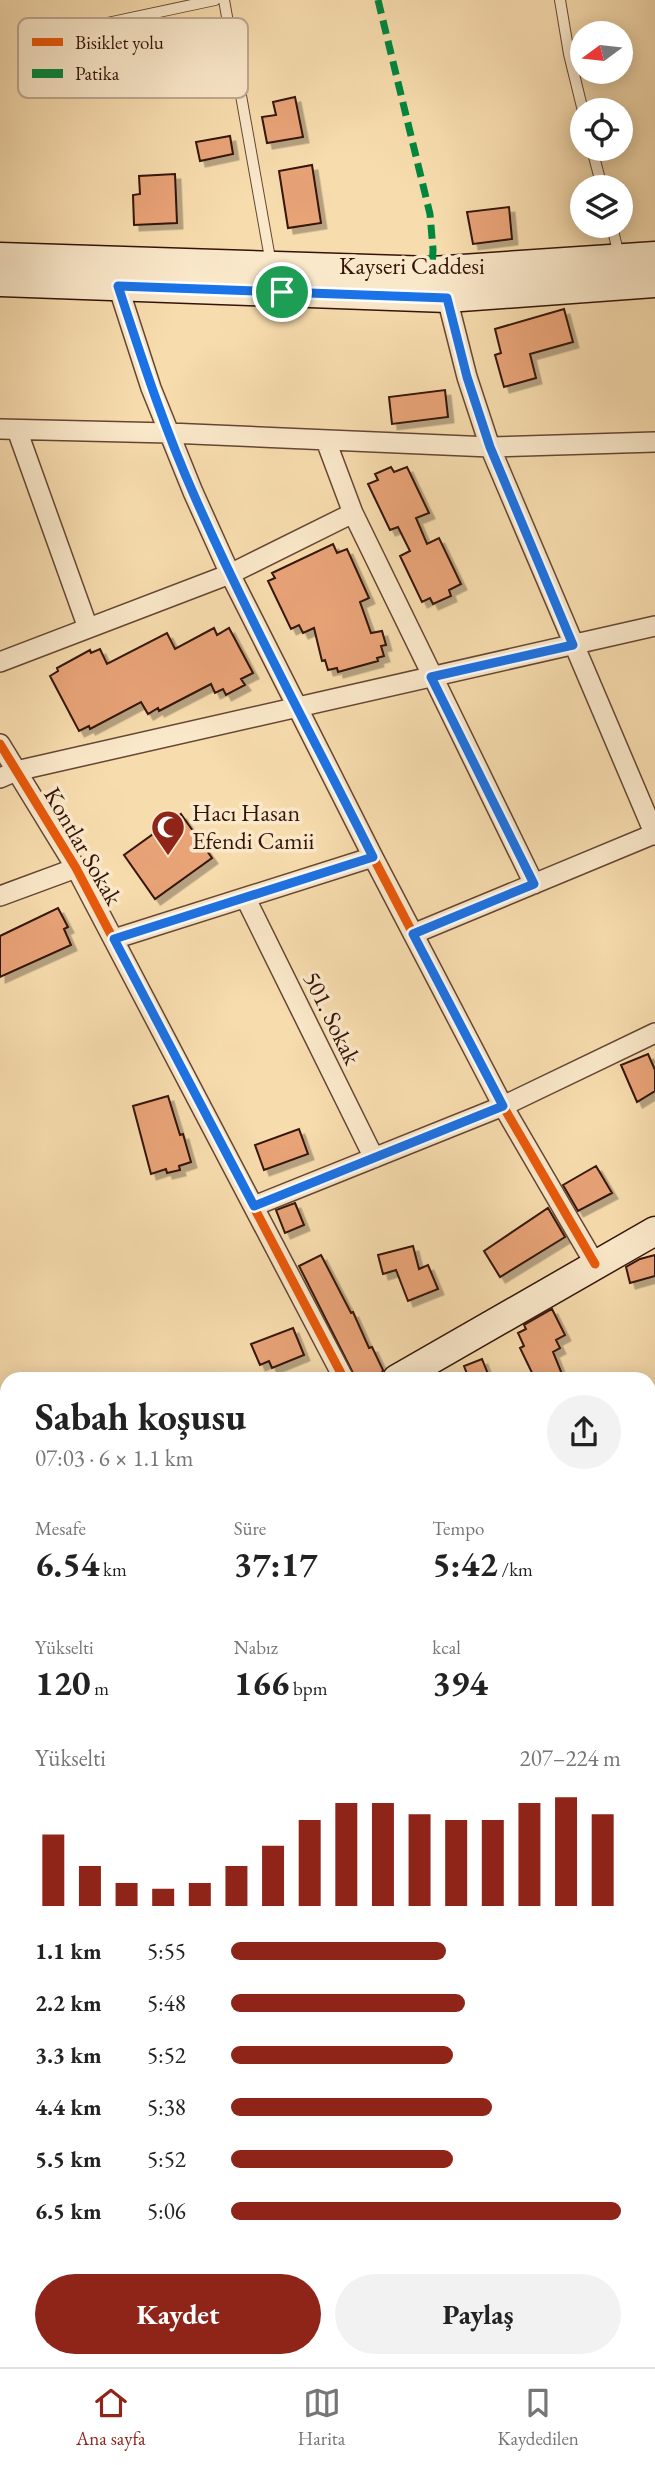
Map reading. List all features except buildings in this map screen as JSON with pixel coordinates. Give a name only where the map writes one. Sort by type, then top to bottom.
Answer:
[{"type":"main road","name":"Kayseri Caddesi","points":[[0,257],[432,271],[655,256]]},
{"type":"main road","name":"Kayseri Caddesi","points":[[0,282],[447,298],[655,283]]},
{"type":"main road","points":[[409,1372],[655,1231]]},
{"type":"street","points":[[118,286],[169,433],[192,492],[230,574],[503,1106],[596,1264]]},
{"type":"street","points":[[413,934],[655,834],[649,803],[573,645],[490,447],[467,377],[447,298]]},
{"type":"street","points":[[88,628],[9,429],[490,447],[655,442]]},
{"type":"street","points":[[326,440],[353,513],[534,884]]},
{"type":"street","points":[[0,662],[230,574],[353,513]]},
{"type":"street","points":[[8,775],[655,626]]},
{"type":"street","name":"Kontlar Sokak","points":[[0,744],[8,775],[76,868],[340,1372]]},
{"type":"street","points":[[114,939],[373,857]]},
{"type":"street","points":[[0,896],[76,868]]},
{"type":"street","name":"501. Sokak","points":[[246,899],[374,1158]]},
{"type":"street","points":[[254,1206],[503,1106],[655,1033]]},
{"type":"lane","points":[[130,18],[215,0]]},
{"type":"lane","points":[[224,0],[227,18]]},
{"type":"lane","points":[[560,0],[580,98]]},
{"type":"lane","points":[[241,98],[271,264]]},
{"type":"lane","points":[[614,238],[620,259]]},
{"type":"marked path","points":[[378,0],[430,214],[432,271]]},
{"type":"cycle path","points":[[118,286],[151,388],[230,574],[503,1106],[595,1264]]},
{"type":"cycle path","points":[[0,744],[76,868],[340,1372]]},
{"type":"place","name":"Hacı Hasan Efendi Camii","points":[[168,857]]},
{"type":"route","points":[[118,286],[282,292],[447,298],[467,377],[490,447],[573,645],[431,677],[534,884],[413,934],[503,1106],[254,1206],[114,939],[373,857],[230,574],[192,492],[152,388],[118,286]]}]
